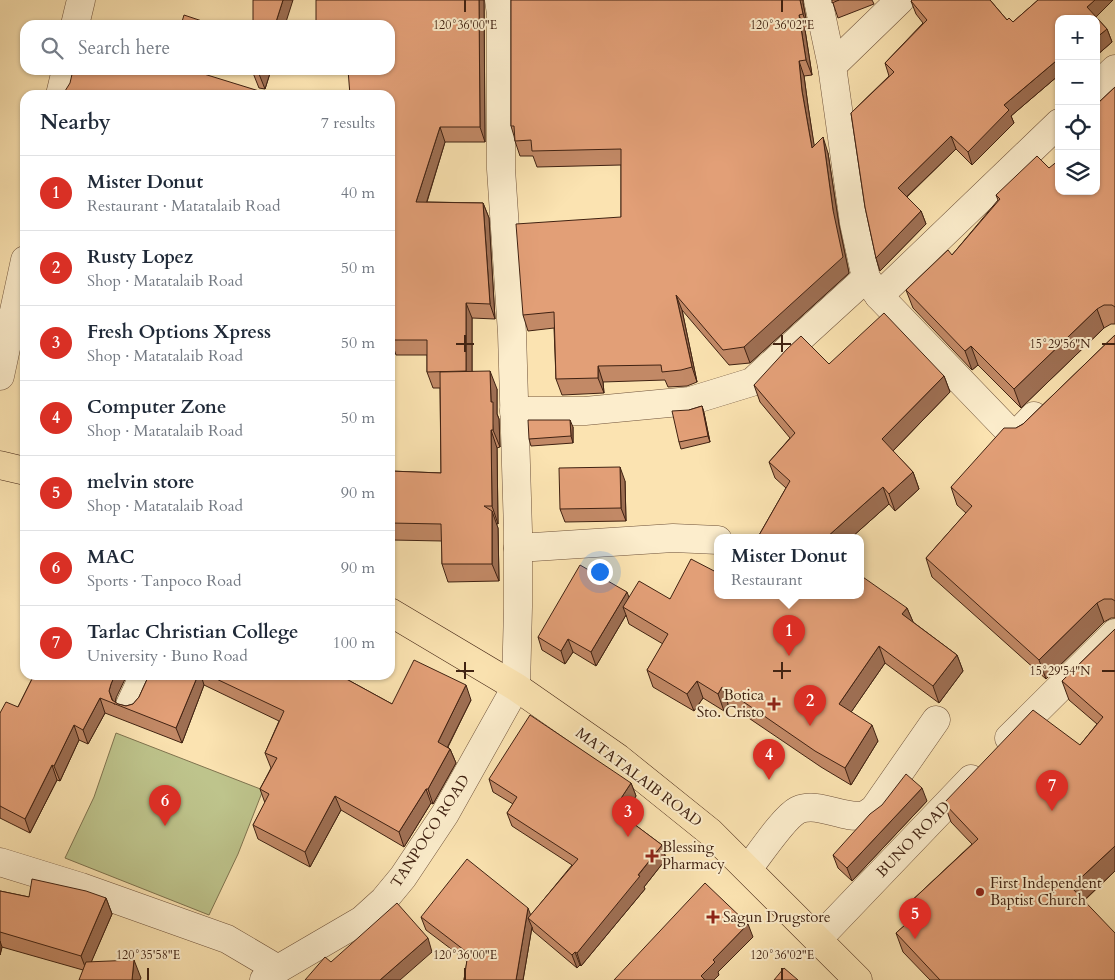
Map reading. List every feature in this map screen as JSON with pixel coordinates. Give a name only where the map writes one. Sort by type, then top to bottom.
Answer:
[{"type":"main road","points":[[0,465],[20,470]]},
{"type":"main road","name":"MATATALAIB ROAD","points":[[395,615],[516,687],[618,758],[710,832],[858,980]]},
{"type":"street","points":[[77,20],[81,0]]},
{"type":"street","points":[[499,0],[501,24],[501,169],[512,334],[518,548],[516,687]]},
{"type":"street","points":[[818,0],[832,66],[854,223],[872,287],[1008,430],[1018,432],[1053,399]]},
{"type":"street","points":[[832,66],[900,0]]},
{"type":"street","points":[[1100,83],[1115,69]]},
{"type":"street","points":[[61,90],[65,75]]},
{"type":"street","points":[[514,411],[585,411],[690,401],[752,382],[872,287],[1055,127]]},
{"type":"street","points":[[0,376],[20,283]]},
{"type":"street","points":[[518,548],[673,538],[714,540]]},
{"type":"street","name":"BUNO ROAD","points":[[818,939],[990,758],[1115,633]]},
{"type":"street","points":[[130,705],[142,680]]},
{"type":"street","name":"TANPOCO ROAD","points":[[271,974],[362,920],[396,885],[445,814],[516,687]]},
{"type":"street","points":[[748,869],[790,816],[799,810],[817,808],[864,815],[874,809],[936,720]]},
{"type":"street","points":[[0,862],[81,887],[227,939],[271,974]]},
{"type":"green space","points":[[116,733],[263,790],[238,854],[209,915],[65,858],[94,797]]},
{"type":"building","points":[[253,0],[283,0],[277,20],[253,20]]},
{"type":"building","points":[[316,0],[479,0],[480,127],[440,127],[416,202],[483,203],[490,304],[466,303],[466,371],[427,372],[427,340],[395,340],[395,90],[350,90],[348,75],[395,75],[395,20],[316,20]]},
{"type":"building","points":[[511,0],[800,0],[803,14],[799,15],[806,60],[799,61],[802,91],[812,148],[823,137],[833,210],[843,257],[744,347],[723,350],[676,295],[692,367],[662,372],[661,365],[598,366],[598,378],[556,379],[554,312],[523,315],[516,224],[621,217],[621,149],[532,151],[531,140],[515,141],[514,126],[511,126]]},
{"type":"building","points":[[990,0],[1007,20],[1009,18],[1013,22],[1038,0],[1095,0],[1087,7],[1094,15],[1055,15],[1055,62],[1004,105],[1009,110],[968,152],[951,136],[898,188],[921,211],[876,258],[865,207],[851,113],[894,72],[885,63],[927,20],[911,1]]},
{"type":"building","points":[[184,15],[199,20],[182,20]]},
{"type":"building","points":[[1100,21],[1107,29],[1100,35]]},
{"type":"building","points":[[72,75],[207,75],[256,90],[66,90]]},
{"type":"building","points":[[1115,87],[1115,307],[1104,305],[1097,309],[1014,389],[971,346],[965,351],[906,290],[948,250],[952,255],[1000,199],[996,195],[1037,156],[1049,168],[1055,163],[1055,195],[1100,195],[1100,101]]},
{"type":"building","points":[[884,313],[944,376],[882,439],[913,472],[889,494],[883,487],[830,534],[760,534],[790,481],[769,462],[795,433],[754,385],[801,336],[829,364]]},
{"type":"building","points":[[1115,335],[1115,601],[1104,599],[1097,603],[1039,660],[926,558],[972,506],[951,487],[1004,428],[1016,428],[1023,424]]},
{"type":"building","points":[[490,371],[491,402],[493,402],[493,430],[491,430],[492,506],[484,506],[492,511],[492,564],[442,564],[441,524],[395,523],[395,471],[441,473],[440,372]]},
{"type":"building","points":[[702,406],[708,436],[679,442],[672,411],[689,410]]},
{"type":"building","points":[[528,420],[570,420],[571,436],[529,439]]},
{"type":"building","points":[[620,467],[621,508],[560,509],[559,468]]},
{"type":"building","points":[[691,559],[714,571],[714,599],[864,599],[864,578],[907,608],[902,614],[957,655],[933,686],[879,646],[839,704],[872,725],[845,768],[815,751],[722,687],[718,694],[697,681],[687,694],[647,670],[668,634],[623,607],[639,581],[670,599]]},
{"type":"building","points":[[580,565],[627,592],[591,652],[568,639],[561,651],[538,637]]},
{"type":"building","points":[[1115,629],[1115,846],[1071,887],[1115,933],[1115,980],[940,980],[896,933],[915,916],[906,906],[978,839],[944,803],[1033,710],[1080,745],[1103,717],[1062,681]]},
{"type":"building","points":[[414,660],[466,685],[438,742],[450,749],[428,789],[426,789],[399,832],[335,796],[305,852],[253,825],[269,794],[260,789],[277,758],[265,753],[284,711],[219,680],[348,680],[392,704]]},
{"type":"building","points":[[32,680],[113,680],[109,691],[112,700],[126,706],[133,704],[139,697],[147,680],[196,680],[176,728],[100,698],[83,730],[74,725],[25,819],[0,806],[0,713],[6,702],[18,707]]},
{"type":"building","points":[[530,715],[631,783],[614,809],[662,845],[638,875],[640,876],[577,953],[575,952],[572,955],[528,918],[578,859],[507,813],[517,797],[489,779]]},
{"type":"building","points":[[906,774],[922,788],[847,868],[833,855],[870,814],[882,805]]},
{"type":"building","points":[[467,859],[528,908],[516,980],[464,980],[468,953],[421,917]]},
{"type":"building","points":[[32,879],[86,891],[106,898],[81,956],[0,932],[0,891],[29,897]]},
{"type":"building","points":[[705,883],[748,924],[713,960],[715,962],[701,976],[705,980],[614,980]]},
{"type":"building","points":[[397,903],[428,938],[380,980],[305,980],[325,957],[331,962]]},
{"type":"building","points":[[134,960],[132,980],[79,980],[86,962]]},
{"type":"building","points":[[784,968],[798,980],[774,980]]},
{"type":"place","name":"Mister Donut","points":[[789,656]]},
{"type":"place","name":"Botica Sto. Cristo","points":[[774,704]]},
{"type":"place","name":"Rusty Lopez","points":[[810,726]]},
{"type":"place","name":"Computer Zone","points":[[769,780]]},
{"type":"place","name":"Tarlac Christian College","points":[[1052,811]]},
{"type":"place","name":"MAC","points":[[165,826]]},
{"type":"place","name":"Fresh Options Xpress","points":[[628,837]]},
{"type":"place","name":"Blessing Pharmacy","points":[[652,856]]},
{"type":"place","name":"First Independent Baptist Church","points":[[980,892]]},
{"type":"place","name":"Sagun Drugstore","points":[[713,917]]},
{"type":"place","name":"melvin store","points":[[915,939]]}]
